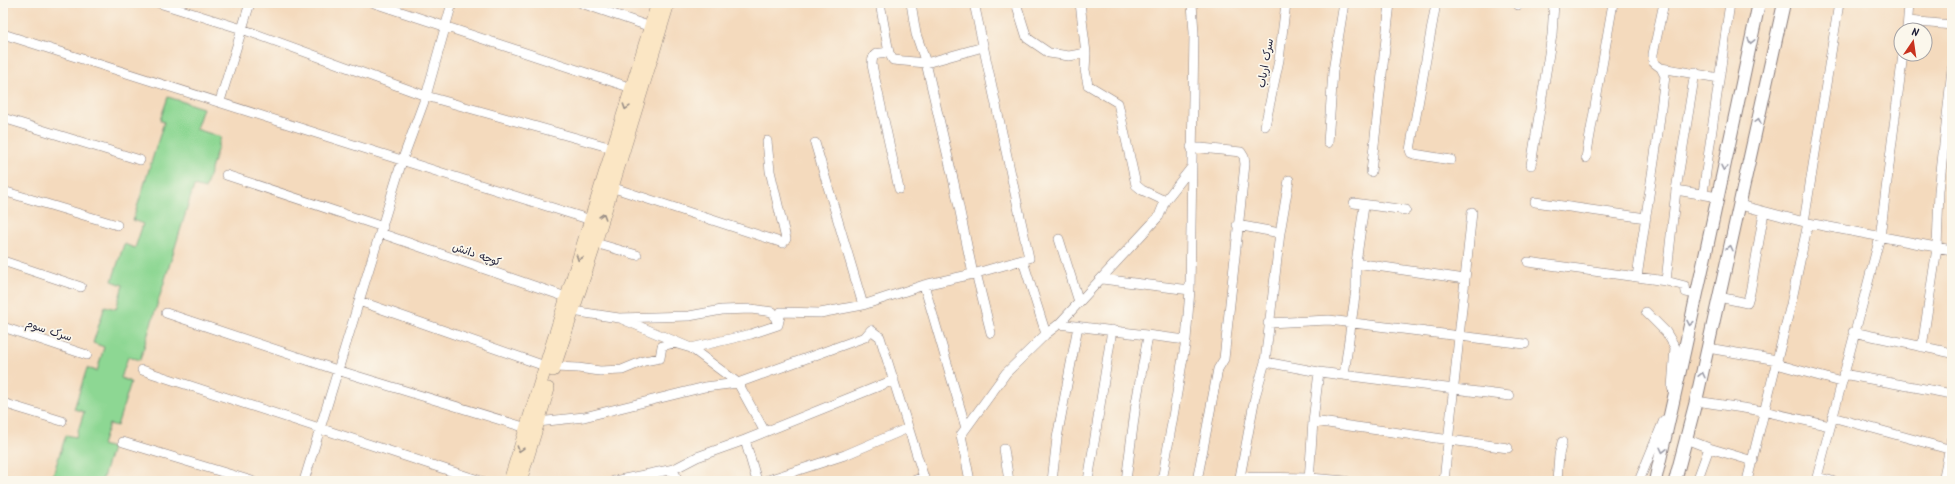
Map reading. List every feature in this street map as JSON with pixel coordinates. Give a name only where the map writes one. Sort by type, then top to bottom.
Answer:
[{"type":"main road","points":[[520,481],[532,425],[549,367],[566,296],[658,3]]},
{"type":"main road","points":[[549,367],[572,311],[595,243],[668,3]]},
{"type":"main road","points":[[510,481],[532,425]]},
{"type":"street","points":[[159,3],[242,29],[426,96],[612,148]]},
{"type":"street","points":[[220,101],[250,3]]},
{"type":"street","points":[[374,3],[632,88]]},
{"type":"street","points":[[304,481],[402,162],[426,96],[444,26],[452,3]]},
{"type":"street","points":[[581,3],[651,27]]},
{"type":"street","points":[[880,3],[889,53],[892,60],[926,63],[984,46]]},
{"type":"street","points":[[910,3],[916,34],[926,63],[974,274],[991,333]]},
{"type":"street","points":[[778,325],[781,312],[820,313],[863,305],[924,285],[974,274],[1023,261],[1028,258],[974,3]]},
{"type":"street","points":[[1016,3],[1027,38],[1049,53],[1069,56],[1086,53]]},
{"type":"street","points":[[1080,3],[1086,53],[1084,59],[1088,85],[1118,103],[1136,185],[1142,190],[1165,201]]},
{"type":"street","points":[[1162,481],[1186,340],[1190,290],[1191,147],[1194,33],[1192,3]]},
{"type":"street","name":"سرک ارباب","points":[[1265,126],[1279,60],[1286,3]]},
{"type":"street","points":[[1328,143],[1333,71],[1344,3]]},
{"type":"street","points":[[1371,172],[1390,3]]},
{"type":"street","points":[[1436,3],[1410,150],[1411,154],[1451,160]]},
{"type":"street","points":[[1531,165],[1552,35],[1554,3]]},
{"type":"street","points":[[1586,158],[1613,3]]},
{"type":"street","points":[[1637,277],[1665,76],[1661,68],[1653,62],[1653,54],[1664,3]]},
{"type":"street","points":[[1704,194],[1730,3]]},
{"type":"street","points":[[1656,481],[1675,402],[1696,294],[1759,3]]},
{"type":"street","points":[[1675,481],[1696,401],[1784,3]]},
{"type":"street","points":[[1747,481],[1777,360],[1806,222],[1840,3]]},
{"type":"street","points":[[1907,22],[1909,3]]},
{"type":"street","points":[[1933,25],[1952,25]]},
{"type":"street","points":[[3,34],[220,101],[402,162],[591,220]]},
{"type":"street","points":[[889,53],[878,52],[874,54],[872,57],[872,65],[899,189]]},
{"type":"street","points":[[1832,481],[1816,479],[1853,332],[1880,237],[1902,62]]},
{"type":"street","points":[[1661,68],[1695,72],[1719,78]]},
{"type":"street","points":[[1922,347],[1937,248],[1939,191],[1952,69]]},
{"type":"street","points":[[1666,281],[1676,190],[1695,72]]},
{"type":"street","points":[[3,118],[140,160]]},
{"type":"street","points":[[612,187],[783,243],[786,239],[770,171],[767,141]]},
{"type":"street","points":[[815,143],[863,305]]},
{"type":"street","points":[[1191,147],[1241,152],[1244,157],[1224,359],[1218,369],[1197,481]]},
{"type":"street","points":[[970,481],[961,435],[1006,373],[1058,324],[1102,279],[1159,216],[1165,201],[1191,168]]},
{"type":"street","name":"کوچه دانش","points":[[226,175],[566,296]]},
{"type":"street","points":[[1289,180],[1280,233],[1268,323],[1265,362],[1255,397],[1240,477],[1346,481]]},
{"type":"street","points":[[1676,190],[1718,197]]},
{"type":"street","points":[[3,192],[118,225]]},
{"type":"street","points":[[1535,202],[1646,218]]},
{"type":"street","points":[[1354,203],[1364,206],[1406,210]]},
{"type":"street","points":[[1740,205],[1806,222],[1952,250]]},
{"type":"street","points":[[1344,375],[1356,289],[1356,263],[1364,206]]},
{"type":"street","points":[[1444,481],[1472,212]]},
{"type":"street","points":[[1719,297],[1747,303],[1764,212]]},
{"type":"street","points":[[1237,225],[1280,233]]},
{"type":"street","points":[[1059,239],[1079,302]]},
{"type":"street","points":[[595,243],[637,255]]},
{"type":"street","points":[[3,261],[81,286]]},
{"type":"street","points":[[1023,261],[1046,334]]},
{"type":"street","points":[[1528,262],[1666,281],[1686,286],[1686,292],[1696,294]]},
{"type":"street","points":[[1356,263],[1465,279]]},
{"type":"street","points":[[1102,279],[1190,290]]},
{"type":"street","points":[[924,285],[966,428]]},
{"type":"street","points":[[359,301],[549,367],[578,368],[600,371],[622,370],[644,361],[660,358],[662,346],[674,343],[691,348],[751,334],[778,325]]},
{"type":"street","points":[[572,311],[619,318],[689,316],[722,310],[751,309],[773,312],[778,325]]},
{"type":"street","points":[[1639,481],[1652,446],[1661,429],[1670,402],[1675,347],[1666,332],[1646,312]]},
{"type":"street","points":[[166,313],[337,370],[532,425],[584,416],[705,387],[738,384],[865,337],[871,330],[880,337],[924,479],[913,481]]},
{"type":"street","points":[[619,318],[691,348],[738,384],[765,432]]},
{"type":"street","points":[[1268,323],[1329,320],[1525,344]]},
{"type":"street","points":[[1058,324],[1186,340]]},
{"type":"street","points":[[1052,481],[1078,326]]},
{"type":"street","name":"سرک سوم","points":[[3,327],[87,355]]},
{"type":"street","points":[[1088,481],[1112,330]]},
{"type":"street","points":[[1853,332],[1952,352]]},
{"type":"street","points":[[1126,481],[1136,403],[1148,336]]},
{"type":"street","points":[[1708,348],[1777,360],[1780,365],[1842,378],[1952,394]]},
{"type":"street","points":[[1265,362],[1319,372],[1510,396]]},
{"type":"street","points":[[142,370],[320,427],[481,481]]},
{"type":"street","points":[[1310,479],[1313,421],[1319,372]]},
{"type":"street","points":[[614,481],[674,469],[697,457],[745,440],[894,380]]},
{"type":"street","points":[[1696,401],[1831,422],[1951,450]]},
{"type":"street","points":[[3,403],[62,421]]},
{"type":"street","points":[[1313,421],[1448,441],[1508,448]]},
{"type":"street","points":[[765,481],[845,455],[908,428]]},
{"type":"street","points":[[1943,481],[1951,450],[1952,437]]},
{"type":"street","points":[[1686,439],[1709,448],[1753,461]]},
{"type":"street","points":[[745,440],[757,481]]},
{"type":"street","points":[[123,442],[252,481]]},
{"type":"street","points":[[1557,481],[1559,455],[1562,442]]},
{"type":"street","points":[[1004,448],[1009,481]]},
{"type":"street","points":[[1697,481],[1709,448]]},
{"type":"street","points":[[674,469],[677,481]]},
{"type":"green space","points":[[168,97],[203,108],[196,129],[221,137],[205,189],[194,186],[140,360],[128,357],[121,378],[131,382],[117,426],[109,424],[102,445],[112,448],[102,481],[51,481],[66,435],[76,437],[84,412],[74,409],[87,368],[97,371],[104,347],[93,343],[105,306],[116,309],[123,285],[112,281],[124,244],[135,248],[143,224],[133,220],[164,122],[160,120]]}]
